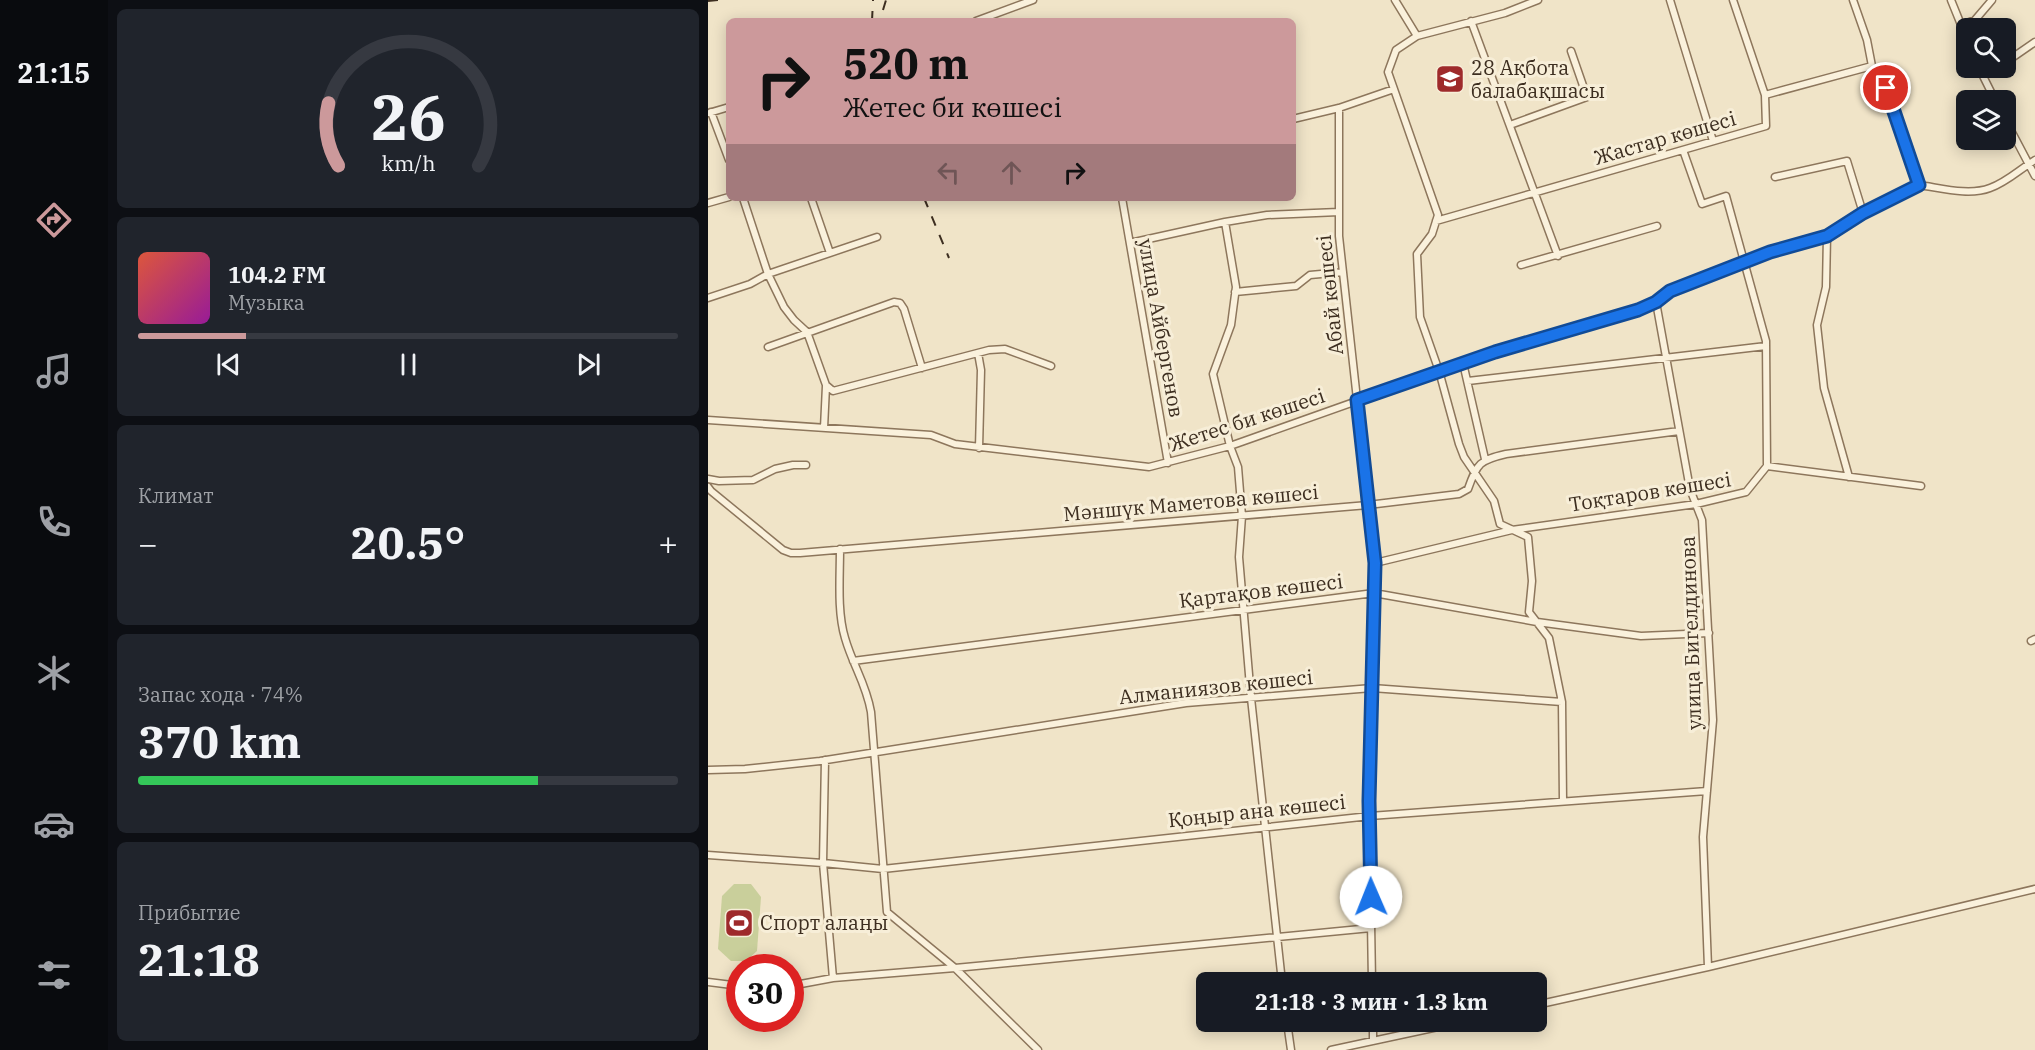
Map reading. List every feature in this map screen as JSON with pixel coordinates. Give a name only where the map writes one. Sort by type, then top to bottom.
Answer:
[{"type":"street","points":[[984,18],[1033,0]]},
{"type":"street","points":[[1395,0],[1417,36]]},
{"type":"street","points":[[1538,0],[1505,13],[1417,36],[1396,50],[1388,72],[1438,215],[1432,234],[1417,254],[1420,317],[1439,371],[1459,444],[1473,473],[1494,501],[1500,524],[1528,537],[1532,581],[1529,612],[1549,638],[1562,702],[1563,801]]},
{"type":"street","points":[[1670,0],[1713,141]]},
{"type":"street","points":[[1733,0],[1765,95],[1872,66]]},
{"type":"street","points":[[1853,0],[1867,39],[1872,66],[1886,88],[1919,185],[1967,191],[1988,189],[2003,182],[2035,160]]},
{"type":"street","points":[[1951,0],[1958,18]]},
{"type":"street","points":[[1977,18],[1992,0]]},
{"type":"street","points":[[1471,21],[1558,256]]},
{"type":"street","points":[[2016,55],[2035,42]]},
{"type":"street","points":[[1510,125],[1587,97],[1571,51]]},
{"type":"street","points":[[1296,118],[1340,108],[1394,89]]},
{"type":"street","name":"Жастар көшесі","points":[[1436,222],[1766,126],[1765,95]]},
{"type":"street","points":[[726,108],[710,113],[726,151]]},
{"type":"street","name":"Абай көшесі","points":[[1340,108],[1339,236],[1375,563],[1370,816],[1372,972]]},
{"type":"street","points":[[2016,141],[2035,176]]},
{"type":"street","points":[[1683,150],[1702,204],[1726,196],[1744,262],[1766,346],[1767,466],[1922,486]]},
{"type":"street","points":[[1775,177],[1847,161],[1863,213]]},
{"type":"street","name":"Жетес би көшесі","points":[[708,420],[931,435],[955,444],[979,448],[1149,467],[1230,446],[1463,363],[1638,310],[1656,302],[1670,291],[1744,262],[1827,236],[1863,213],[1919,185]]},
{"type":"street","points":[[708,203],[726,198]]},
{"type":"street","points":[[744,201],[768,274],[784,307],[807,332],[826,385],[824,428]]},
{"type":"street","points":[[812,201],[830,253]]},
{"type":"street","name":"улица Айбергенов","points":[[1123,201],[1168,463]]},
{"type":"street","points":[[1130,243],[1267,215],[1339,212]]},
{"type":"street","points":[[1225,222],[1235,292],[1231,325],[1213,374],[1230,446],[1238,466],[1242,516],[1239,557],[1243,610],[1281,972]]},
{"type":"street","points":[[1521,265],[1657,226]]},
{"type":"street","points":[[1827,236],[1826,287],[1817,325],[1824,388],[1849,477]]},
{"type":"street","points":[[708,298],[750,284],[768,274],[877,237]]},
{"type":"street","points":[[1235,292],[1296,286],[1310,275],[1343,272]]},
{"type":"street","points":[[768,347],[894,302],[900,303],[904,309],[922,368]]},
{"type":"street","name":"улица Бигелдинова","points":[[1656,302],[1690,489],[1702,520],[1713,720],[1703,837],[1708,967]]},
{"type":"street","points":[[1468,381],[1766,346]]},
{"type":"street","points":[[826,385],[833,391],[989,350],[1005,349],[1051,366]]},
{"type":"street","points":[[978,353],[981,370],[979,448]]},
{"type":"street","points":[[1463,363],[1485,459],[1506,454],[1679,431]]},
{"type":"street","name":"Мәншүк Маметова көшесі","points":[[708,487],[783,550],[800,553],[1368,505],[1459,494],[1468,489],[1473,473],[1485,459]]},
{"type":"street","points":[[708,479],[753,480],[775,469],[806,465]]},
{"type":"street","name":"Тоқтаров көшесі","points":[[1375,563],[1512,530],[1696,504],[1746,492],[1767,466]]},
{"type":"street","points":[[840,549],[840,592],[844,635],[853,662],[868,693],[875,751],[887,912],[955,968],[1038,1050]]},
{"type":"street","name":"Қартақов көшесі","points":[[853,662],[1374,593],[1537,622],[1641,636],[1708,633]]},
{"type":"street","name":"Алманиязов көшесі","points":[[708,770],[745,769],[825,760],[1186,703],[1372,688],[1562,702]]},
{"type":"street","points":[[825,760],[823,863],[833,978]]},
{"type":"street","name":"Қоңыр ана көшесі","points":[[708,855],[883,869],[1370,816],[1707,791]]},
{"type":"street","points":[[1547,1003],[1708,967],[2035,889]]},
{"type":"street","points":[[804,983],[833,978],[1371,928]]},
{"type":"street","points":[[708,982],[726,984]]},
{"type":"street","points":[[1288,1032],[1290,1050]]},
{"type":"street","points":[[1373,1032],[1373,1041]]},
{"type":"street","points":[[1331,1050],[1415,1032]]},
{"type":"green space","name":"Спорт алаңы","points":[[734,884],[751,884],[761,897],[757,951],[754,954],[726,954],[726,956],[718,949],[722,896]]},
{"type":"railway","points":[[708,1],[718,0]]},
{"type":"railway","points":[[872,18],[873,0]]},
{"type":"railway","points":[[883,10],[886,0]]},
{"type":"railway","points":[[925,201],[949,258]]},
{"type":"place","name":"28 Ақбота балабақшасы","points":[[1450,79]]},
{"type":"place","name":"Спорт алаңы","points":[[739,923]]},
{"type":"route","points":[[1371,897],[1369,801],[1375,563],[1357,400],[1495,352],[1638,310],[1656,302],[1670,291],[1770,252],[1827,236],[1863,213],[1919,185],[1886,88]]}]
